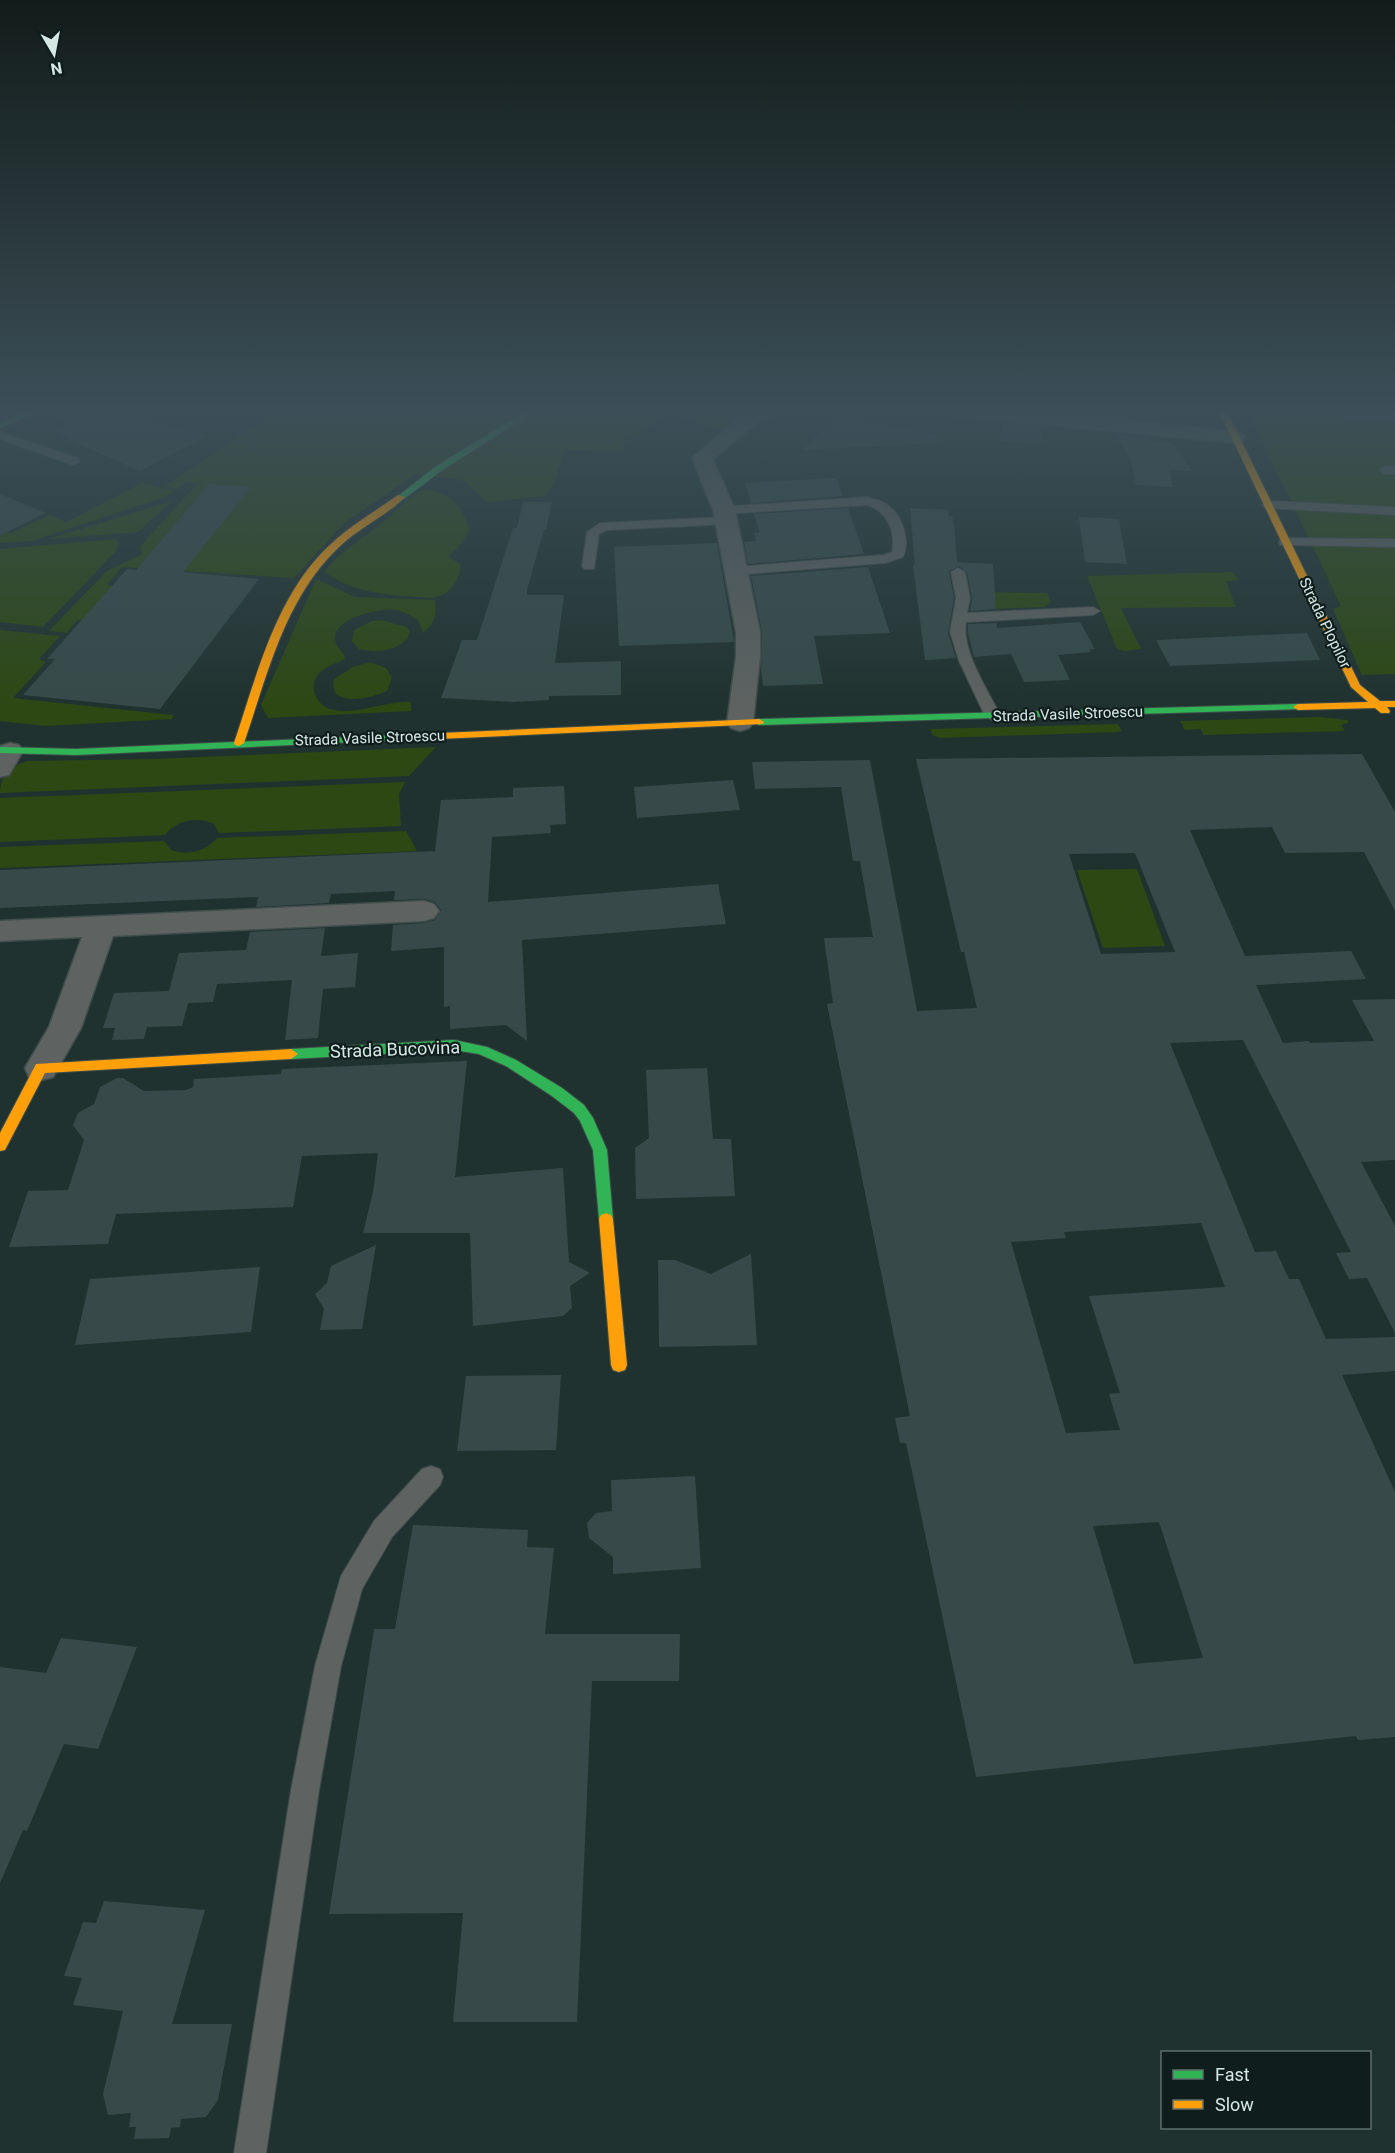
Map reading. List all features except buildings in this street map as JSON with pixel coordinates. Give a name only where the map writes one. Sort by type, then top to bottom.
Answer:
[{"type":"street","points":[[239,743],[282,621],[309,576],[333,547],[384,509]]},
{"type":"street","points":[[723,509],[748,632],[748,657],[740,723]]},
{"type":"street","name":"Strada Plopilor","points":[[1270,509],[1356,687],[1395,723]]},
{"type":"street","name":"Strada Vasile Stroescu","points":[[3,757],[239,743],[740,723],[1395,704]]},
{"type":"street","points":[[0,930],[424,911]]},
{"type":"street","points":[[0,1146],[65,1028],[101,926]]},
{"type":"street","name":"Strada Bucovina","points":[[41,1068],[438,1045],[472,1047],[502,1057],[580,1110],[600,1150],[619,1365]]},
{"type":"lane","points":[[590,566],[593,532],[605,525],[787,509]]},
{"type":"lane","points":[[735,571],[885,559],[898,554],[899,535],[886,509]]},
{"type":"lane","points":[[1356,509],[1395,511]]},
{"type":"lane","points":[[1285,542],[1395,543]]},
{"type":"lane","points":[[958,572],[963,598],[957,632],[966,661],[993,716]]},
{"type":"lane","points":[[960,618],[1093,611]]},
{"type":"lane","points":[[250,2153],[305,1790],[328,1666],[350,1585],[383,1529],[431,1477]]},
{"type":"green space","points":[[90,509],[127,509],[32,541],[0,543],[0,528],[10,533],[50,515],[66,522]]},
{"type":"green space","points":[[144,509],[163,509],[138,532],[48,539]]},
{"type":"green space","points":[[174,509],[364,509],[344,523],[294,578],[122,567],[107,585],[117,586],[87,621],[77,620],[67,633],[49,631],[107,571],[142,554],[140,547]]},
{"type":"green space","points":[[398,509],[460,509],[470,530],[457,549],[448,556],[461,565],[455,584],[442,595],[429,598],[362,590],[324,572],[345,551]]},
{"type":"green space","points":[[1295,509],[1395,509],[1395,674],[1362,675],[1333,609],[1341,606]]},
{"type":"green space","points":[[116,539],[119,544],[114,553],[43,627],[0,622],[0,549]]},
{"type":"green space","points":[[1233,572],[1238,580],[1226,581],[1236,607],[1121,608],[1141,649],[1124,651],[1117,649],[1087,576]]},
{"type":"green space","points":[[316,579],[355,597],[435,600],[434,619],[423,633],[418,620],[396,610],[374,611],[341,626],[336,634],[336,643],[345,659],[321,671],[314,681],[316,696],[327,708],[348,711],[411,702],[411,711],[268,718],[261,705]]},
{"type":"green space","points":[[975,592],[1047,593],[1051,602],[1044,607],[990,609]]},
{"type":"green space","points":[[381,620],[407,627],[410,632],[406,639],[395,647],[381,651],[359,649],[352,641],[354,630],[372,621]]},
{"type":"green space","points":[[0,630],[60,636],[39,659],[46,662],[13,698],[173,715],[172,719],[45,726],[0,721]]},
{"type":"green space","points":[[370,662],[386,668],[392,678],[387,691],[353,699],[337,695],[334,679],[353,667]]},
{"type":"green space","points":[[1318,717],[1348,720],[1348,723],[1341,725],[1345,731],[1203,735],[1201,729],[1185,730],[1180,721]]},
{"type":"green space","points":[[1118,724],[1122,731],[939,738],[933,735],[930,729]]},
{"type":"green space","points":[[436,747],[409,776],[0,793],[2,782],[8,772],[27,761],[154,759]]},
{"type":"green space","points":[[405,782],[399,794],[401,826],[219,833],[214,824],[194,820],[175,826],[165,835],[0,842],[0,798]]},
{"type":"green space","points":[[406,831],[417,851],[0,868],[0,847],[164,841],[171,850],[189,853],[207,847],[217,838]]},
{"type":"green space","points":[[1137,869],[1165,946],[1103,948],[1077,870]]},
{"type":"traffic: fast","points":[[759,722],[1298,707]]},
{"type":"traffic: fast","points":[[0,750],[76,752],[417,737]]},
{"type":"traffic: fast","points":[[291,1054],[454,1045],[482,1050],[511,1063],[557,1092],[579,1109],[586,1118],[600,1150],[606,1219]]},
{"type":"traffic: slow","points":[[239,743],[265,665],[287,612],[301,587],[316,565],[334,546],[384,509]]},
{"type":"traffic: slow","points":[[1270,509],[1356,687],[1385,711]]},
{"type":"traffic: slow","points":[[1298,707],[1395,704]]},
{"type":"traffic: slow","points":[[417,737],[759,722]]},
{"type":"traffic: slow","points":[[0,1146],[41,1068],[291,1054]]},
{"type":"traffic: slow","points":[[606,1219],[619,1365]]}]
